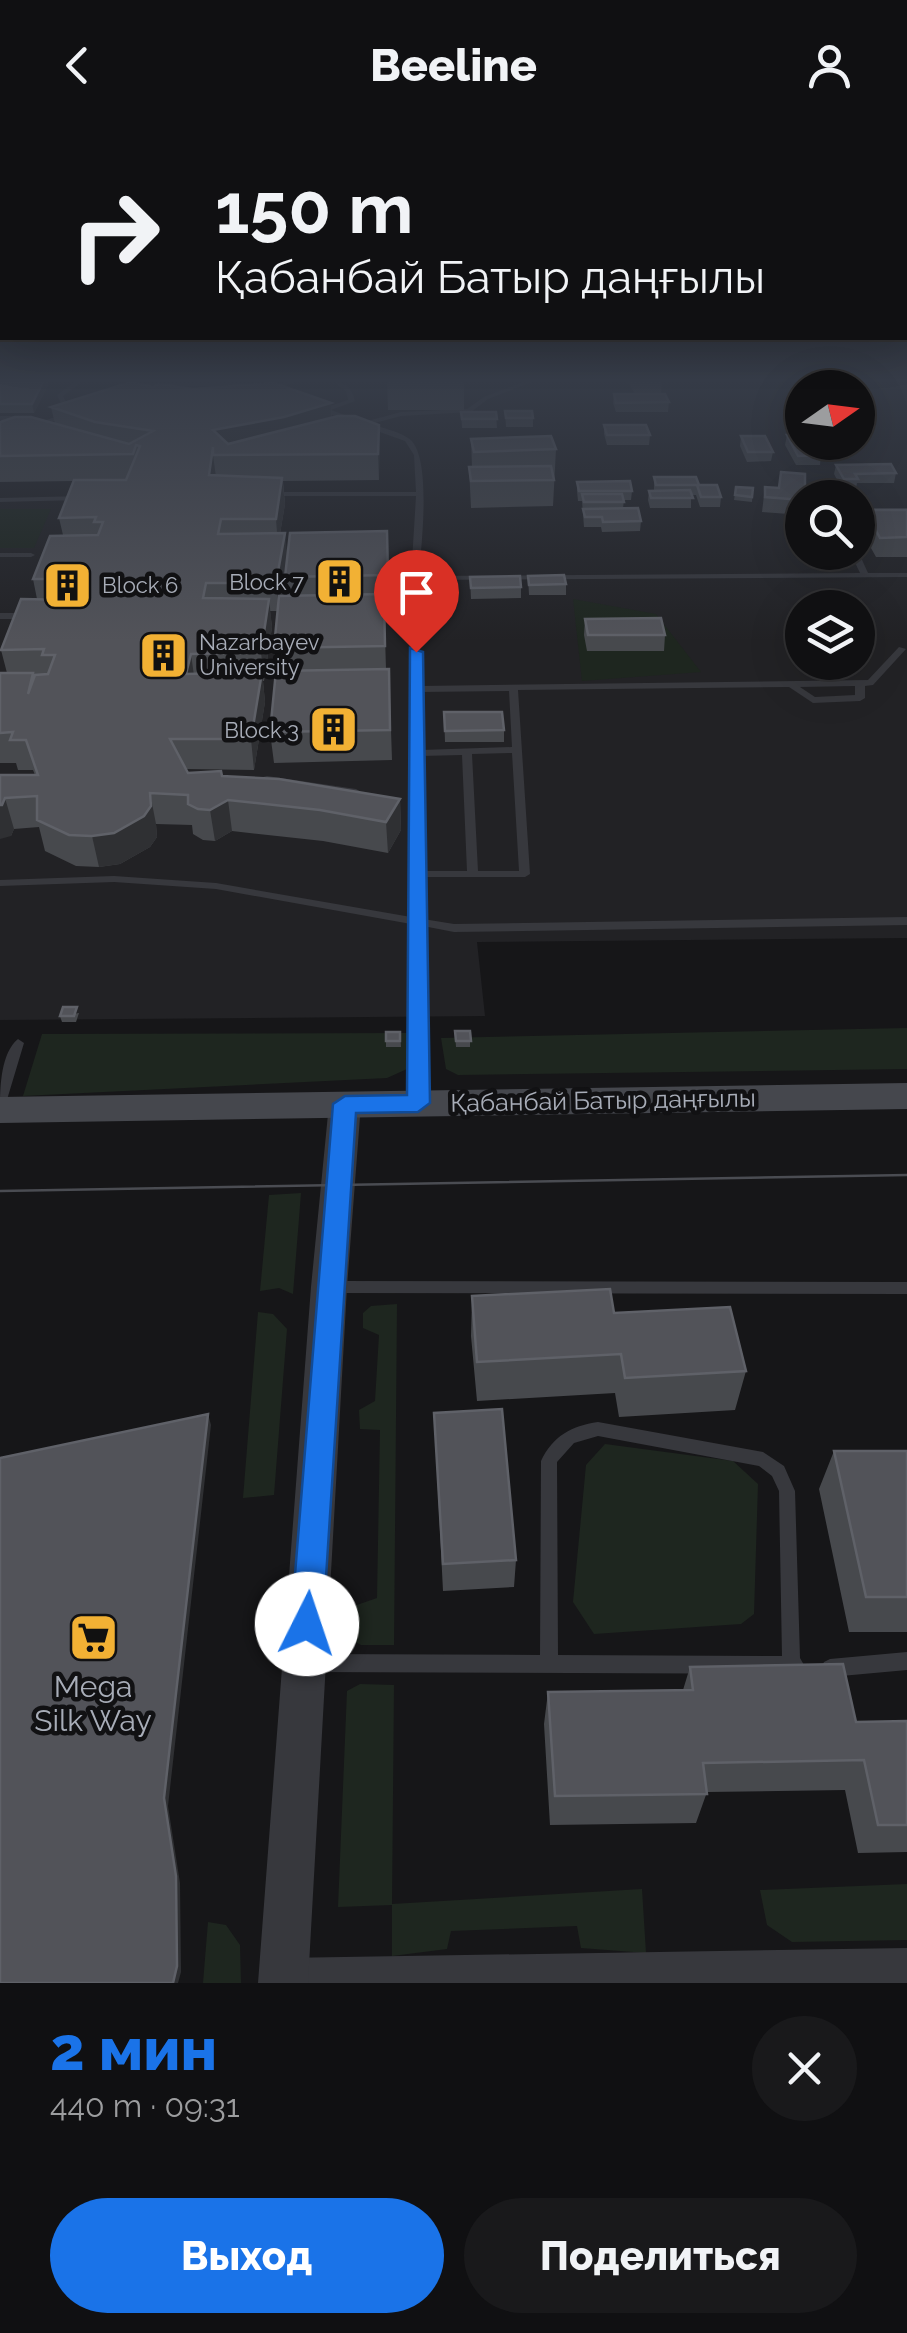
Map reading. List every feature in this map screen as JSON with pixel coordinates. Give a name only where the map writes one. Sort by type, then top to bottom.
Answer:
[{"type":"main road","name":"Қабанбай Батыр даңғылы","points":[[0,1107],[907,1096]]},
{"type":"street","points":[[345,1104],[329,1287],[283,1981],[907,1969]]},
{"type":"lane","points":[[418,468],[415,578],[418,1103]]},
{"type":"lane","points":[[263,494],[420,494]]},
{"type":"lane","points":[[0,500],[96,498]]},
{"type":"lane","points":[[875,510],[907,510]]},
{"type":"lane","points":[[0,555],[31,555]]},
{"type":"lane","points":[[863,570],[865,575]]},
{"type":"lane","points":[[415,578],[907,575]]},
{"type":"lane","points":[[0,616],[26,616]]},
{"type":"lane","points":[[416,689],[870,683],[902,650]]},
{"type":"lane","points":[[790,684],[813,700],[860,698],[860,683]]},
{"type":"lane","points":[[416,874],[525,874],[514,688]]},
{"type":"lane","points":[[416,753],[517,750]]},
{"type":"lane","points":[[466,752],[473,874]]},
{"type":"lane","points":[[249,779],[288,779],[366,794]]},
{"type":"lane","points":[[399,801],[416,805]]},
{"type":"lane","points":[[0,882],[114,879],[216,886],[454,928],[907,921]]},
{"type":"lane","points":[[0,1107],[18,1044]]},
{"type":"lane","points":[[329,1287],[907,1288]]},
{"type":"lane","points":[[548,1665],[548,1461],[559,1443],[577,1432],[598,1429],[763,1459],[778,1471],[787,1492],[791,1665]]},
{"type":"lane","points":[[304,1663],[791,1665],[848,1669],[907,1661]]},
{"type":"shaded area","points":[[0,468],[907,468],[907,938],[477,942],[485,1016],[0,1020]]},
{"type":"shaded area","points":[[0,509],[51,509],[34,548],[0,548]]},
{"type":"shaded area","points":[[573,599],[656,614],[701,672],[582,681]]},
{"type":"shaded area","points":[[907,1028],[907,1069],[458,1075],[446,1069],[441,1038]]},
{"type":"shaded area","points":[[409,1033],[407,1069],[387,1078],[23,1096],[42,1034]]},
{"type":"shaded area","points":[[301,1193],[293,1294],[279,1288],[260,1291],[269,1195]]},
{"type":"shaded area","points":[[397,1304],[394,1645],[361,1645],[350,1639],[351,1607],[377,1598],[380,1430],[360,1429],[359,1410],[375,1401],[379,1335],[363,1328],[363,1313],[371,1306]]},
{"type":"shaded area","points":[[258,1312],[273,1314],[287,1329],[274,1495],[243,1498]]},
{"type":"shaded area","points":[[605,1444],[733,1461],[758,1484],[754,1614],[741,1624],[594,1634],[573,1602],[586,1465]]},
{"type":"shaded area","points":[[360,1684],[394,1685],[392,1904],[642,1889],[646,1953],[581,1948],[577,1926],[451,1931],[447,1949],[392,1956],[392,1905],[338,1907],[347,1691]]},
{"type":"shaded area","points":[[907,1884],[907,1940],[792,1942],[767,1925],[760,1890]]},
{"type":"shaded area","points":[[208,1922],[226,1925],[240,1945],[241,1983],[203,1983]]},
{"type":"building","name":"Nazarbayev University","points":[[131,468],[210,468],[209,475],[282,478],[276,519],[221,519],[218,534],[285,533],[276,583],[206,583],[203,598],[269,599],[261,652],[191,654],[186,674],[262,672],[251,739],[170,739],[188,773],[221,771],[222,776],[279,779],[400,799],[386,822],[228,800],[210,810],[198,809],[188,804],[188,795],[150,793],[151,806],[144,816],[114,833],[69,835],[37,820],[37,796],[5,798],[0,805],[0,775],[38,775],[26,740],[10,740],[13,732],[0,733],[0,673],[33,673],[28,694],[35,675],[48,674],[55,655],[42,655],[44,649],[1,650],[21,599],[74,600],[81,583],[71,583],[73,579],[33,579],[50,536],[98,535],[103,522],[94,522],[96,517],[59,518],[74,480],[126,480]]},
{"type":"building","points":[[469,468],[552,468],[554,480],[471,481]]},
{"type":"building","points":[[838,468],[893,468],[896,473],[855,474],[858,479],[844,479]]},
{"type":"building","points":[[781,472],[805,474],[805,480],[785,480],[785,499],[765,497],[765,487],[779,488]]},
{"type":"building","points":[[654,477],[696,477],[699,485],[717,485],[721,497],[701,497],[697,485],[656,485]]},
{"type":"building","points":[[630,481],[632,491],[579,491],[577,482]]},
{"type":"building","points":[[736,487],[753,488],[752,497],[735,495]]},
{"type":"building","points":[[690,490],[693,498],[651,498],[649,491]]},
{"type":"building","points":[[582,494],[622,494],[624,502],[584,502]]},
{"type":"building","points":[[638,508],[641,521],[603,522],[602,517],[585,517],[583,509]]},
{"type":"building","points":[[875,510],[907,510],[907,537],[880,538],[875,529]]},
{"type":"building","points":[[387,531],[388,575],[285,577],[290,533]]},
{"type":"building","points":[[564,575],[566,584],[529,585],[528,576]]},
{"type":"building","points":[[520,576],[521,587],[471,588],[470,577]]},
{"type":"building","points":[[384,594],[385,646],[274,648],[279,596]]},
{"type":"building","points":[[661,618],[665,635],[588,635],[585,619]]},
{"type":"building","points":[[389,669],[390,730],[270,732],[276,671]]},
{"type":"building","points":[[444,712],[502,712],[504,730],[445,731]]},
{"type":"building","points":[[63,1007],[77,1007],[74,1016],[60,1016]]},
{"type":"building","points":[[455,1031],[470,1031],[471,1041],[456,1041]]},
{"type":"building","points":[[386,1032],[400,1032],[400,1041],[386,1041]]},
{"type":"building","points":[[610,1289],[614,1313],[730,1307],[746,1371],[625,1378],[621,1354],[477,1362],[472,1296]]},
{"type":"building","points":[[502,1409],[516,1560],[443,1564],[434,1413]]},
{"type":"building","name":"Mega Silk Way","points":[[208,1414],[164,1798],[176,1876],[177,1966],[173,1983],[0,1983],[0,1458]]},
{"type":"building","points":[[834,1451],[907,1451],[907,1597],[866,1597]]},
{"type":"building","points":[[843,1664],[856,1722],[907,1721],[907,1825],[878,1825],[864,1760],[703,1763],[707,1794],[555,1796],[548,1692],[693,1690],[690,1667]]},
{"type":"tram line","points":[[0,1191],[907,1175]]},
{"type":"place","name":"Block 7","points":[[339,582]]},
{"type":"place","name":"Block 6","points":[[67,585]]},
{"type":"place","name":"Nazarbayev University","points":[[164,655]]},
{"type":"place","name":"Block 3","points":[[334,730]]},
{"type":"place","name":"Mega Silk Way","points":[[93,1638]]},
{"type":"route","points":[[307,1624],[345,1104],[418,1103],[416,652]]}]
